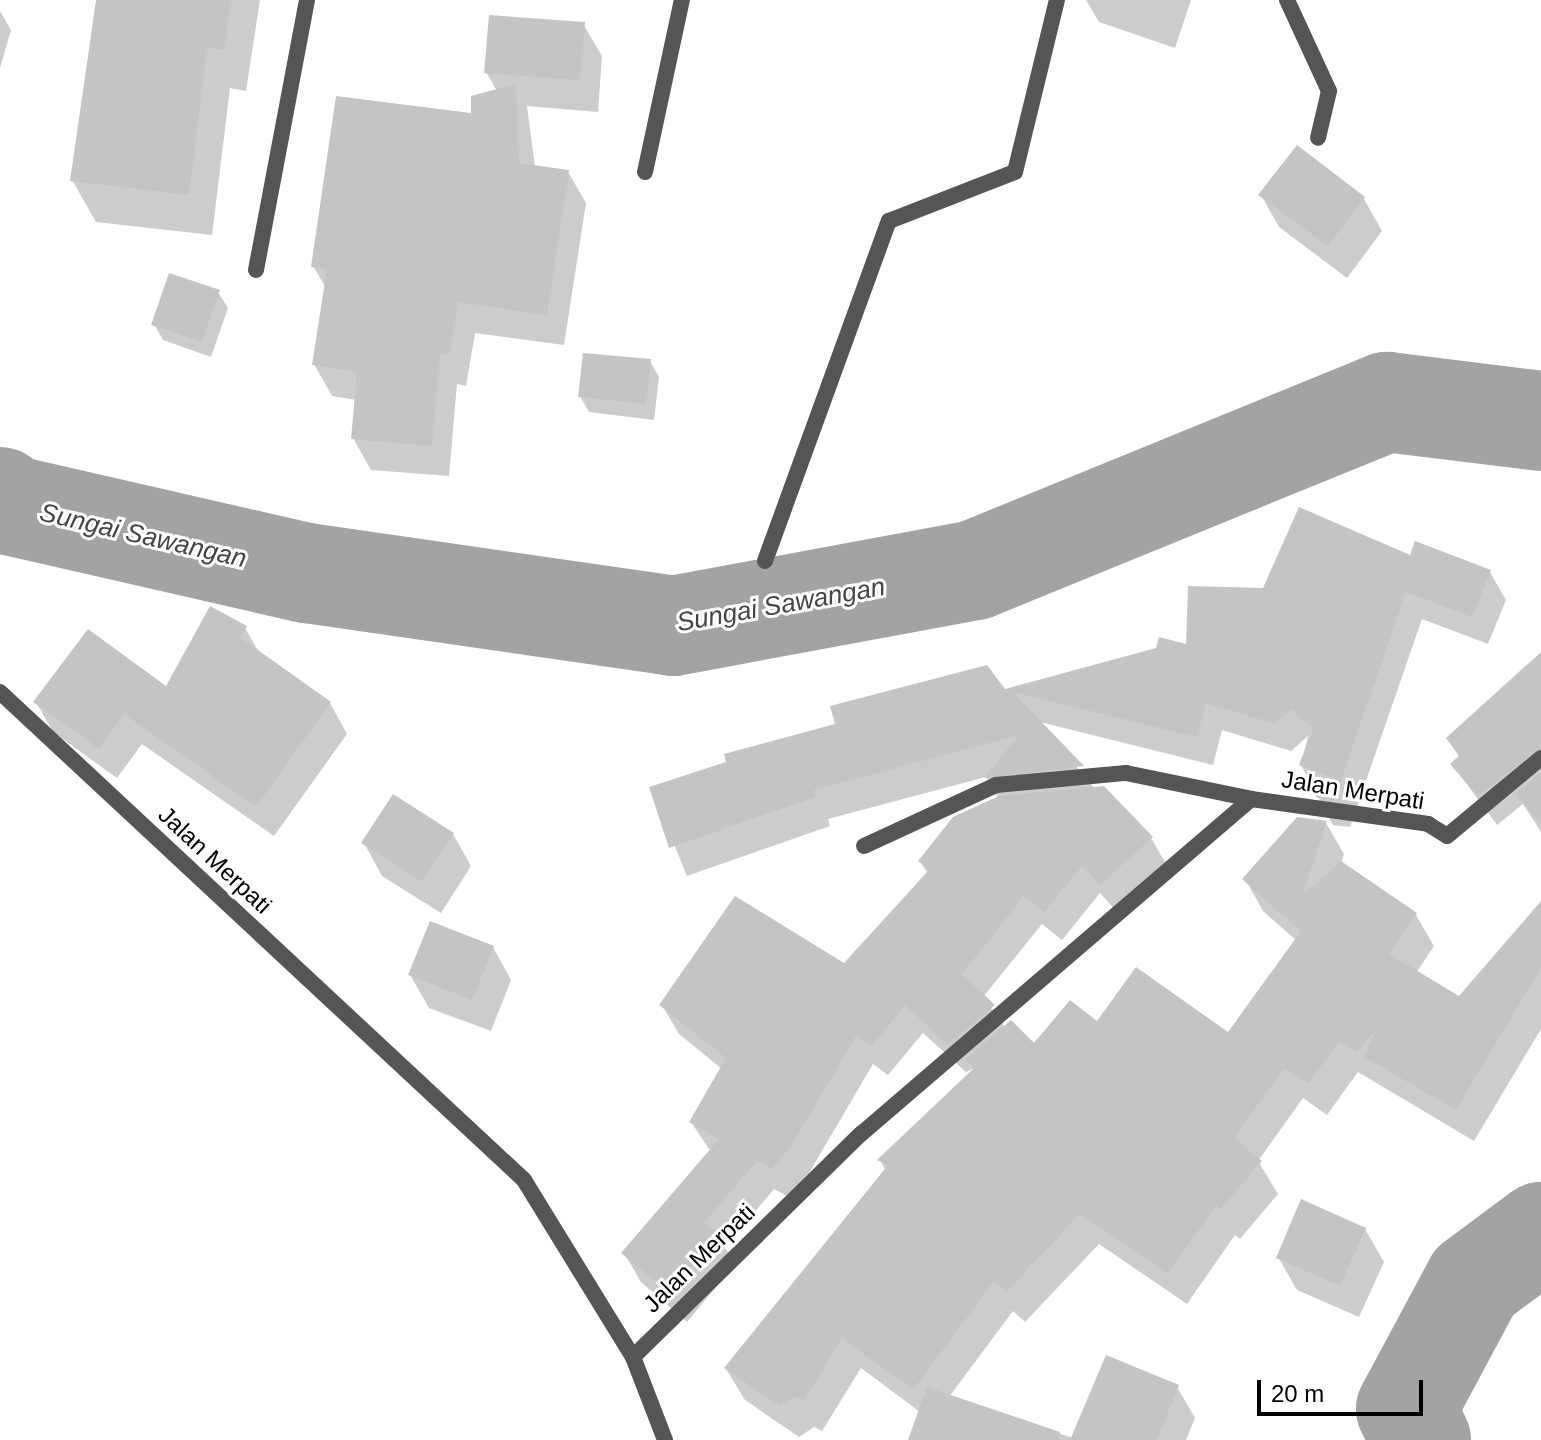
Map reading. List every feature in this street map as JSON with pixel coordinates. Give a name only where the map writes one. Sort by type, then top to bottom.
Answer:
[{"type":"street","points":[[256,270],[307,0]]},
{"type":"street","points":[[645,172],[682,0]]},
{"type":"street","points":[[765,561],[889,221],[1015,172],[1057,0]]},
{"type":"street","points":[[1287,0],[1329,91],[1318,138]]},
{"type":"street","name":"Jalan Merpati","points":[[0,692],[524,1180],[633,1357],[861,1134],[1251,799],[1428,824],[1447,836],[1541,758]]},
{"type":"street","points":[[864,846],[996,785],[1126,773],[1251,799]]},
{"type":"street","points":[[633,1357],[665,1440]]},
{"type":"building","points":[[96,0],[231,0],[224,50],[207,48],[189,195],[70,181]]},
{"type":"building","points":[[489,15],[585,22],[580,80],[484,73]]},
{"type":"building","points":[[516,84],[519,163],[569,170],[547,315],[458,302],[449,355],[440,354],[432,446],[351,439],[357,372],[312,365],[327,269],[311,267],[336,96],[471,113],[471,96]]},
{"type":"building","points":[[1297,145],[1365,197],[1328,246],[1258,195]]},
{"type":"building","points":[[169,273],[220,290],[202,342],[151,325]]},
{"type":"building","points":[[583,353],[651,359],[646,404],[578,397]]},
{"type":"building","points":[[1299,507],[1410,555],[1415,541],[1491,570],[1472,617],[1406,592],[1334,800],[1315,797],[1332,777],[1299,765],[1313,729],[1291,709],[1275,724],[1206,703],[1197,737],[1013,692],[1084,766],[984,778],[1019,735],[814,790],[815,797],[669,848],[649,787],[726,762],[724,754],[835,724],[830,706],[987,665],[1005,689],[1156,648],[1159,637],[1186,644],[1188,586],[1263,588]]},
{"type":"building","points":[[210,606],[247,626],[241,638],[331,702],[256,807],[124,714],[99,749],[33,702],[88,629],[166,686]]},
{"type":"building","points":[[1541,652],[1541,747],[1478,796],[1450,764],[1459,756],[1446,738]]},
{"type":"building","points":[[1541,772],[1541,824],[1515,794]]},
{"type":"building","points":[[1104,786],[1153,837],[1100,885],[1082,866],[1044,912],[1024,896],[962,974],[995,1005],[948,1045],[905,1005],[871,1047],[856,1036],[793,1143],[772,1169],[757,1161],[704,1223],[719,1233],[670,1294],[621,1253],[719,1139],[689,1122],[726,1058],[659,1005],[735,896],[844,963],[929,870],[918,861],[953,817],[999,796]]},
{"type":"building","points":[[393,794],[454,833],[422,882],[361,843]]},
{"type":"building","points":[[1297,817],[1327,821],[1302,896],[1341,861],[1417,913],[1389,954],[1459,996],[1541,901],[1541,968],[1456,1110],[1364,1057],[1376,1030],[1357,1052],[1339,1042],[1308,1084],[1284,1068],[1234,1138],[1262,1161],[1221,1209],[1216,1205],[1168,1274],[1080,1214],[1006,1292],[994,1281],[913,1390],[842,1338],[804,1400],[795,1396],[780,1406],[724,1368],[888,1165],[877,1160],[974,1068],[965,1060],[1011,1020],[1034,1043],[1070,1000],[1097,1021],[1136,967],[1228,1032],[1301,931],[1242,879]]},
{"type":"building","points":[[430,921],[494,946],[472,1000],[408,975]]},
{"type":"building","points":[[1301,1199],[1366,1228],[1340,1286],[1276,1258]]},
{"type":"building","points":[[1106,1355],[1179,1385],[1157,1440],[1070,1440]]},
{"type":"building","points":[[927,1387],[1060,1432],[1059,1440],[908,1440]]},
{"type":"waterway","name":"Sungai Sawangan","points":[[0,497],[9,505],[307,573],[673,626],[975,570],[1387,402],[1541,421]]},
{"type":"waterway","name":"Sungai Sawangan","points":[[1421,1440],[1406,1409],[1474,1282],[1541,1232]]}]
